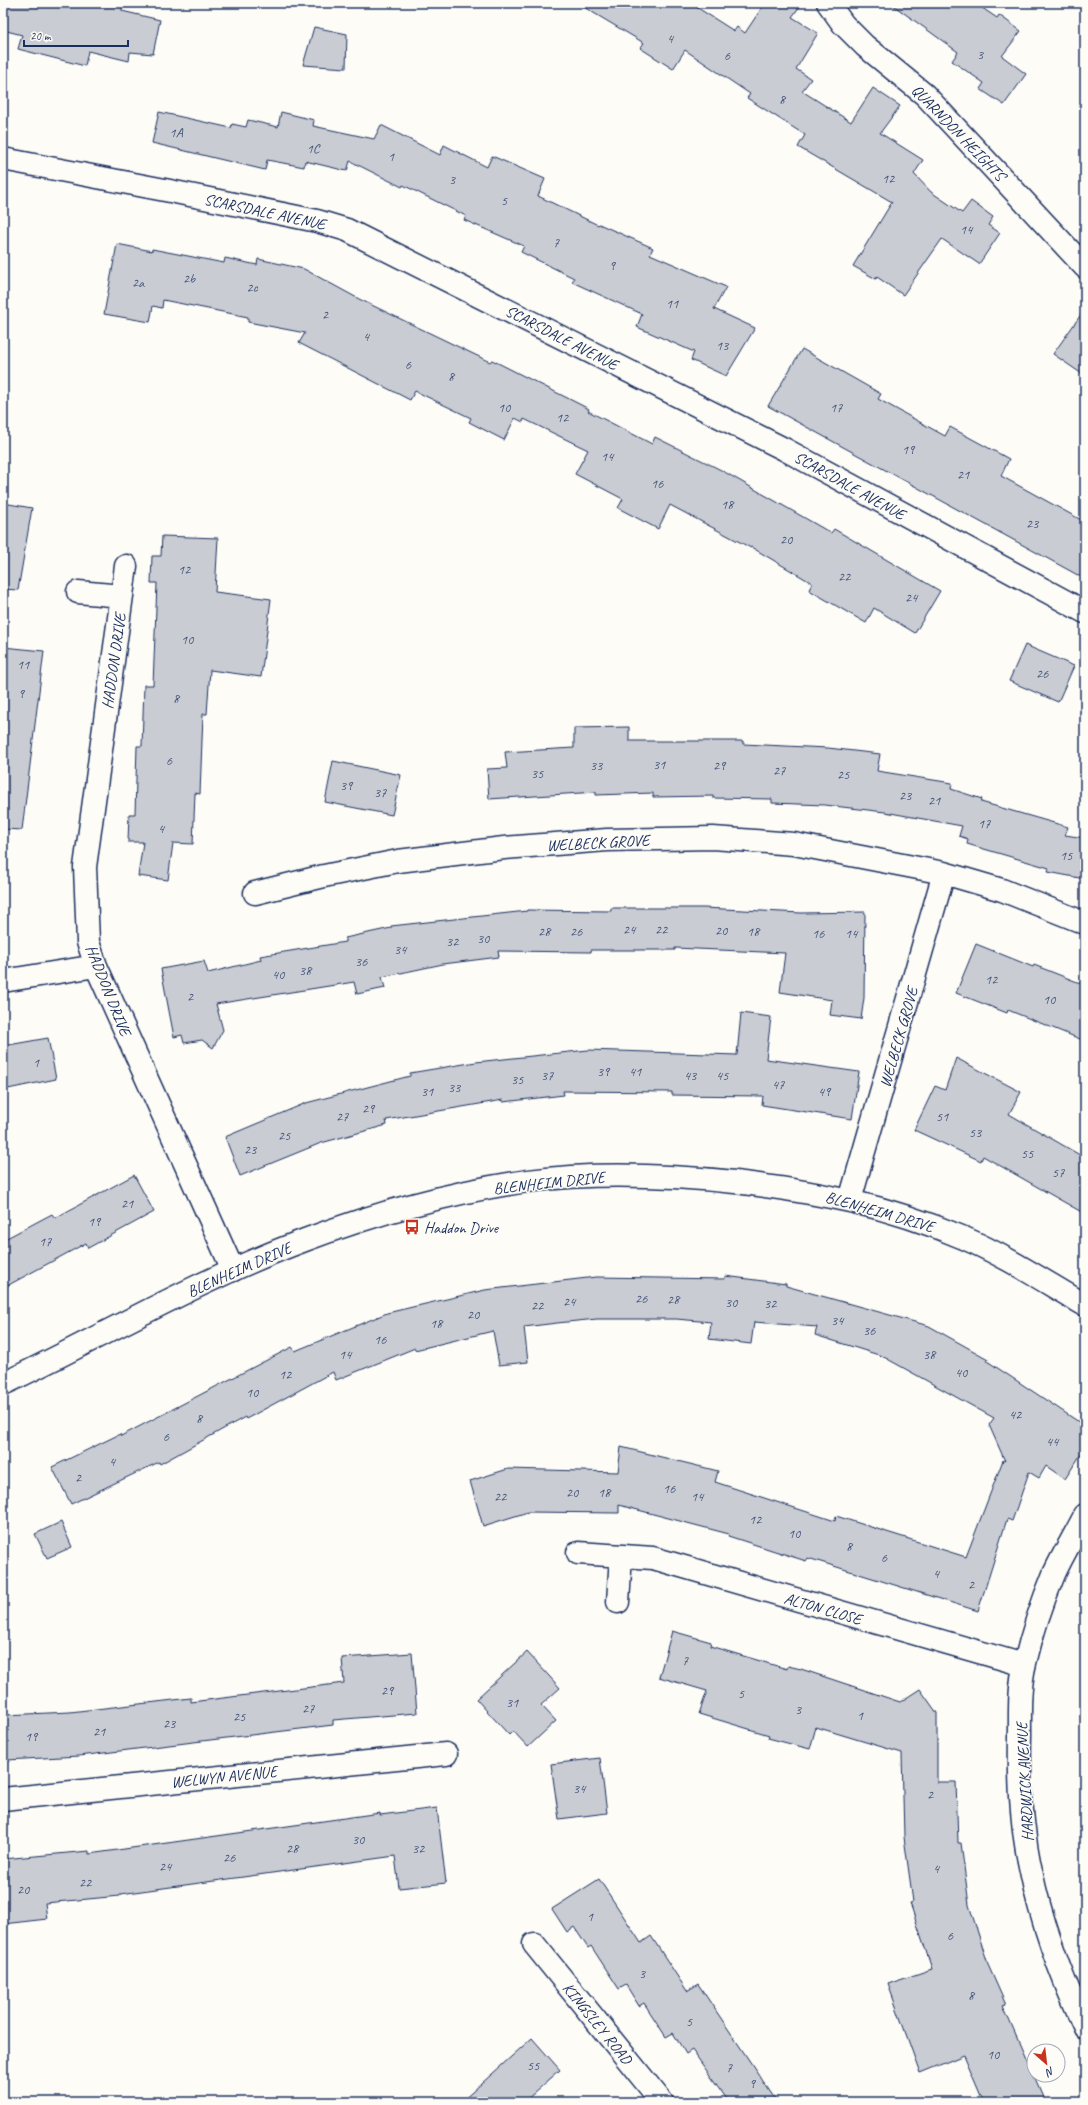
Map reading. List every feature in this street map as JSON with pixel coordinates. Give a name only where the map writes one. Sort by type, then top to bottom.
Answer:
[{"type":"street","name":"QUARNDON HEIGHTS","points":[[828,3],[843,24],[865,46],[925,94],[1085,267]]},
{"type":"street","name":"SCARSDALE AVENUE","points":[[3,159],[317,221],[347,230],[784,449],[1085,612]]},
{"type":"street","name":"HADDON DRIVE","points":[[126,566],[85,867],[88,942],[96,966],[233,1270]]},
{"type":"street","name":"HADDON DRIVE","points":[[78,592],[122,596]]},
{"type":"street","name":"WELBECK GROVE","points":[[255,893],[324,876],[398,861],[504,848],[607,840],[713,838],[794,844],[944,873],[1002,890],[1085,923]]},
{"type":"street","name":"WELBECK GROVE","points":[[850,1200],[944,873]]},
{"type":"street","points":[[3,981],[96,966]]},
{"type":"street","name":"BLENHEIM DRIVE","points":[[3,1384],[233,1270],[303,1241],[373,1216],[452,1196],[529,1181],[608,1176],[686,1177],[806,1191],[850,1200],[905,1216],[964,1238],[993,1252],[1085,1305]]},
{"type":"street","name":"HARDWICK AVENUE","points":[[1085,1515],[1054,1574],[1024,1665],[1020,1713],[1019,1761],[1022,1817],[1030,1871],[1042,1917],[1057,1961],[1085,2028]]},
{"type":"street","name":"ALTON CLOSE","points":[[578,1553],[653,1558],[1024,1665]]},
{"type":"street","points":[[618,1602],[621,1556]]},
{"type":"street","name":"WELWYN AVENUE","points":[[3,1799],[446,1754]]},
{"type":"street","name":"KINGSLEY ROAD","points":[[534,1944],[651,2098]]},
{"type":"building","points":[[3,3],[108,3],[122,6],[122,11],[160,20],[153,54],[130,52],[129,61],[88,51],[85,66],[18,49],[22,35],[3,30]]},
{"type":"building","points":[[577,3],[690,3],[734,31],[737,27],[745,33],[765,3],[802,3],[792,17],[818,33],[796,69],[811,79],[802,91],[851,122],[873,88],[900,106],[880,133],[923,160],[914,174],[931,192],[962,213],[971,201],[993,217],[988,225],[1000,233],[979,264],[942,239],[903,295],[877,277],[876,279],[853,266],[892,202],[798,147],[805,135],[747,98],[750,94],[685,50],[673,69],[640,48],[644,43]]},
{"type":"building","points":[[890,3],[975,3],[997,18],[999,15],[1021,31],[1002,56],[1026,74],[1004,105],[980,89],[984,83],[952,61],[958,52]]},
{"type":"building","points":[[314,27],[347,34],[346,68],[303,65]]},
{"type":"building","points":[[159,112],[231,128],[232,124],[246,127],[248,120],[278,127],[281,112],[314,120],[313,126],[374,139],[381,125],[440,155],[444,145],[487,167],[492,156],[545,179],[538,196],[598,225],[599,224],[653,248],[650,254],[726,287],[714,309],[755,328],[726,376],[691,360],[694,352],[637,327],[642,314],[572,282],[574,278],[521,252],[524,246],[464,220],[466,216],[403,185],[402,187],[350,161],[347,171],[305,161],[304,167],[267,160],[265,170],[152,143]]},
{"type":"building","points":[[117,244],[224,263],[225,258],[257,265],[258,259],[304,269],[359,299],[490,362],[492,360],[589,409],[588,411],[652,444],[655,437],[721,470],[831,533],[834,529],[940,591],[915,633],[874,608],[866,623],[809,590],[812,583],[751,547],[670,505],[658,529],[618,508],[623,499],[575,474],[588,450],[524,419],[523,422],[515,418],[504,440],[469,422],[471,418],[415,391],[410,400],[299,343],[305,333],[248,322],[248,317],[163,300],[162,308],[153,306],[150,322],[104,314]]},
{"type":"building","points":[[1085,309],[1085,376],[1053,354]]},
{"type":"building","points":[[802,349],[881,394],[878,399],[945,436],[950,427],[1009,459],[1001,476],[1085,522],[1085,579],[768,406]]},
{"type":"building","points":[[3,503],[32,508],[18,590],[3,589]]},
{"type":"building","points":[[162,536],[218,538],[215,592],[271,599],[261,677],[210,670],[207,714],[203,714],[200,794],[195,793],[193,844],[173,843],[168,880],[138,876],[143,842],[128,842],[129,814],[135,814],[137,746],[142,746],[144,685],[153,685],[157,583],[151,583],[152,556],[161,556]]},
{"type":"building","points":[[1025,645],[1074,666],[1058,702],[1009,681]]},
{"type":"building","points":[[3,647],[44,651],[22,830],[3,829]]},
{"type":"building","points":[[629,727],[629,741],[743,741],[743,744],[828,748],[880,754],[877,771],[952,783],[951,789],[982,799],[981,802],[1068,827],[1065,835],[1085,838],[1085,879],[1048,872],[1049,868],[967,844],[968,839],[959,836],[962,826],[885,812],[825,805],[772,803],[772,799],[713,798],[713,796],[653,797],[653,793],[596,795],[596,792],[489,799],[487,769],[507,768],[505,752],[574,748],[574,728]]},
{"type":"building","points":[[333,761],[401,775],[392,815],[325,802]]},
{"type":"building","points":[[611,908],[704,908],[801,913],[865,912],[864,998],[861,1019],[830,1015],[832,1000],[780,992],[785,953],[675,948],[675,950],[591,950],[591,952],[498,951],[499,957],[443,964],[382,977],[385,988],[357,994],[354,982],[216,1004],[223,1030],[213,1048],[202,1040],[184,1043],[182,1035],[174,1037],[161,969],[204,961],[208,973],[261,960],[260,956],[345,942],[345,938],[391,928],[391,926],[527,910],[611,911]]},
{"type":"building","points":[[976,944],[1033,967],[1034,965],[1085,985],[1085,1041],[1008,1010],[1007,1013],[956,993]]},
{"type":"building","points":[[741,1013],[771,1017],[766,1059],[859,1072],[852,1119],[762,1105],[763,1096],[672,1095],[672,1092],[563,1091],[564,1095],[503,1102],[503,1100],[386,1120],[387,1125],[321,1143],[240,1176],[225,1137],[306,1103],[410,1076],[410,1073],[476,1062],[588,1050],[737,1055]]},
{"type":"building","points":[[48,1038],[56,1079],[3,1090],[3,1046]]},
{"type":"building","points":[[956,1058],[1021,1092],[1009,1114],[1085,1158],[1085,1214],[983,1156],[981,1161],[914,1130],[935,1086],[945,1090]]},
{"type":"building","points":[[134,1175],[154,1212],[88,1248],[86,1243],[3,1288],[3,1240],[52,1214],[55,1218]]},
{"type":"building","points":[[725,1276],[786,1284],[786,1286],[929,1326],[988,1359],[987,1361],[1085,1426],[1085,1448],[1065,1479],[1046,1466],[1039,1478],[1029,1472],[1012,1521],[1007,1519],[978,1611],[808,1558],[806,1561],[728,1536],[729,1534],[619,1505],[619,1513],[528,1512],[483,1526],[470,1481],[508,1469],[618,1472],[621,1447],[718,1471],[715,1482],[835,1521],[836,1516],[966,1557],[1003,1460],[1005,1461],[989,1425],[994,1418],[882,1356],[815,1335],[817,1327],[754,1322],[751,1344],[709,1339],[711,1322],[676,1319],[597,1319],[557,1323],[524,1327],[528,1362],[499,1365],[493,1331],[415,1350],[415,1348],[336,1380],[333,1372],[246,1419],[245,1417],[160,1464],[159,1462],[71,1504],[52,1467],[120,1434],[121,1436],[292,1347],[295,1351],[387,1313],[485,1290],[596,1277],[725,1279]]},
{"type":"building","points":[[61,1522],[72,1547],[47,1558],[35,1534]]},
{"type":"building","points":[[672,1631],[711,1642],[710,1646],[787,1669],[788,1666],[801,1669],[900,1702],[920,1689],[937,1713],[937,1782],[956,1782],[958,1843],[961,1843],[969,1905],[989,1967],[1006,2005],[1003,2006],[1026,2059],[1026,2083],[1037,2083],[1045,2102],[984,2102],[964,2055],[920,2073],[888,1984],[932,1969],[910,1903],[913,1902],[904,1837],[902,1753],[816,1727],[810,1749],[768,1738],[769,1735],[699,1714],[707,1691],[659,1677]]},
{"type":"building","points":[[527,1652],[560,1688],[541,1705],[556,1721],[528,1747],[513,1731],[509,1735],[476,1699]]},
{"type":"building","points":[[412,1653],[417,1713],[333,1720],[333,1725],[79,1756],[7,1760],[5,1715],[70,1712],[191,1698],[191,1702],[344,1683],[342,1658]]},
{"type":"building","points":[[600,1758],[607,1813],[559,1819],[551,1764]]},
{"type":"building","points":[[437,1808],[446,1883],[399,1888],[395,1856],[120,1894],[120,1896],[45,1903],[47,1919],[3,1924],[3,1859],[89,1851],[89,1854],[380,1813],[380,1815]]},
{"type":"building","points":[[599,1879],[641,1943],[651,1936],[687,1991],[698,1984],[777,2102],[729,2102],[692,2050],[686,2054],[673,2033],[666,2037],[644,2003],[639,2006],[626,1985],[619,1989],[591,1946],[588,1948],[574,1927],[567,1932],[552,1909]]},
{"type":"building","points":[[532,2038],[560,2070],[524,2102],[461,2102]]},
{"type":"place","name":"Haddon Drive","points":[[412,1227]]}]
